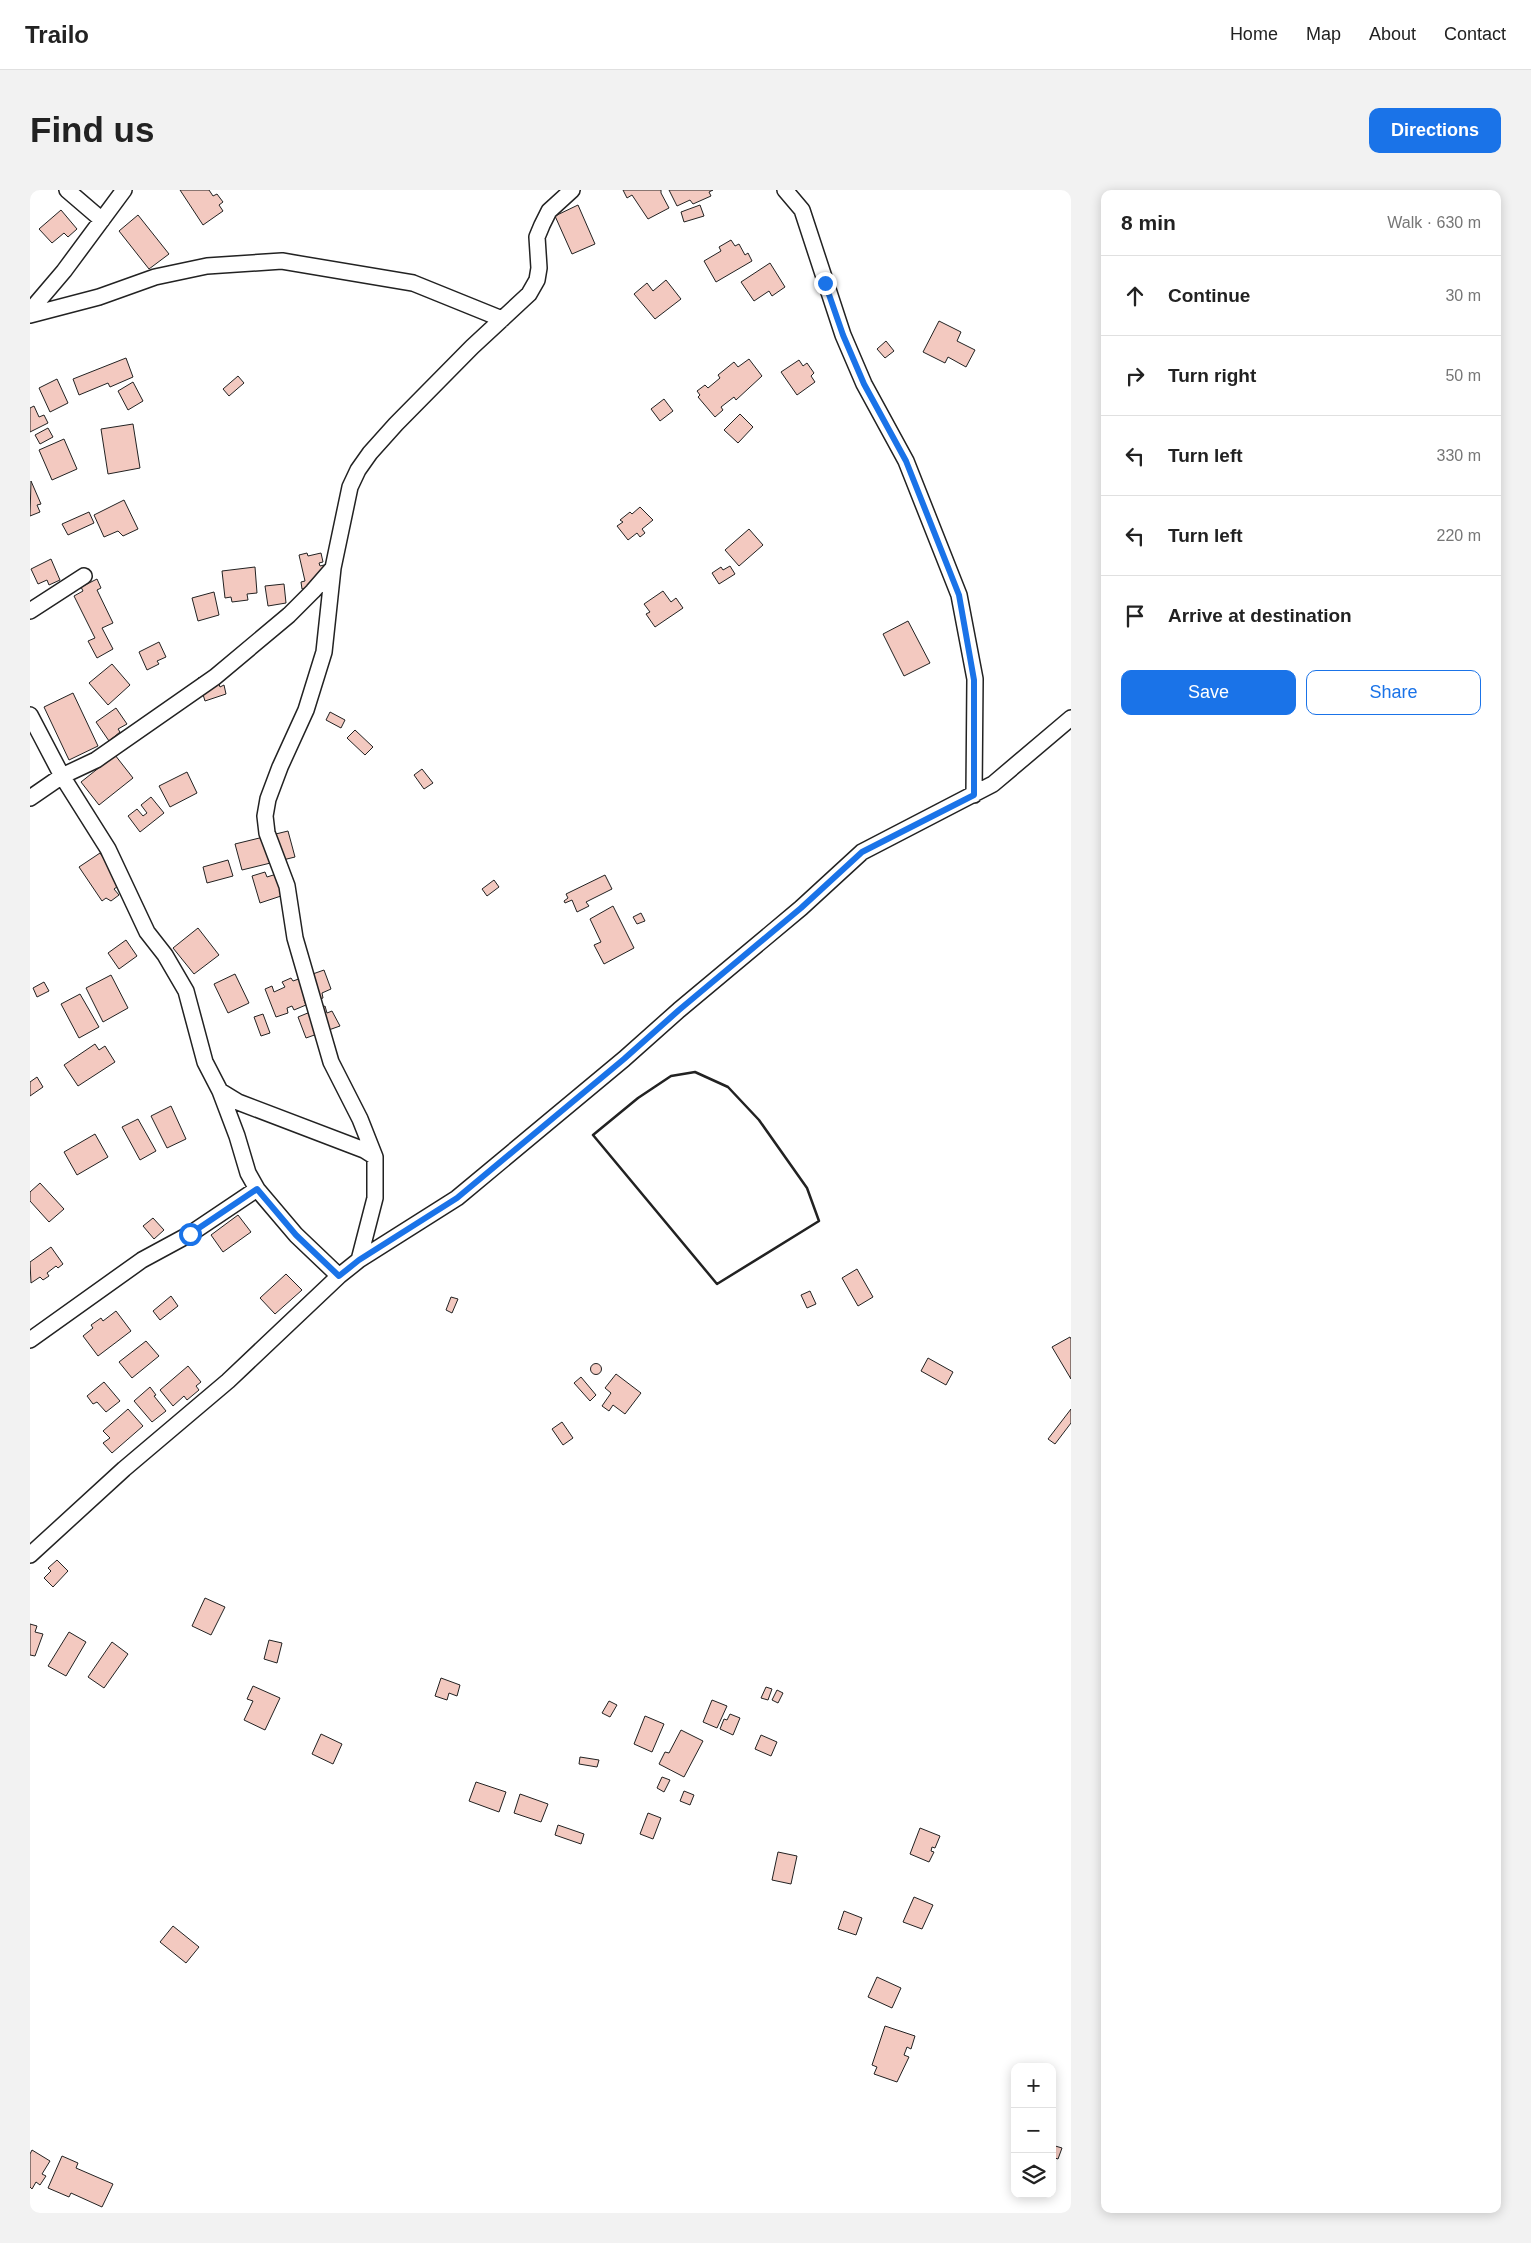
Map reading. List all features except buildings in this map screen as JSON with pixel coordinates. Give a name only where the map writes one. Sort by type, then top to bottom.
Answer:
[{"type":"street","points":[[67,190],[102,220]]},
{"type":"street","points":[[30,311],[64,271],[124,190]]},
{"type":"street","points":[[359,1260],[375,1198],[375,1157],[360,1119],[331,1062],[294,938],[287,886],[266,833],[265,816],[268,799],[280,767],[306,710],[324,652],[333,568],[350,487],[358,470],[370,453],[396,424],[472,347],[529,294],[537,280],[537,237],[550,211],[572,190]]},
{"type":"street","points":[[785,190],[802,210],[843,335],[864,384],[906,461],[959,595],[974,680],[974,795]]},
{"type":"street","points":[[30,315],[99,297],[155,277],[207,266],[282,261],[414,283],[502,319]]},
{"type":"street","points":[[30,798],[62,776],[96,760],[215,677],[289,615],[333,568]]},
{"type":"street","points":[[30,611],[84,576]]},
{"type":"street","points":[[30,715],[62,776],[108,849],[147,932],[165,955],[186,991],[205,1062],[220,1091],[237,1136],[248,1173],[257,1189],[296,1235],[339,1276]]},
{"type":"street","points":[[30,1555],[124,1470],[228,1381],[339,1276],[359,1260],[457,1198],[801,908],[862,852],[993,784],[1071,718]]},
{"type":"street","points":[[220,1091],[238,1102],[364,1150],[375,1157]]},
{"type":"street","points":[[30,1340],[142,1260],[190,1234],[257,1189]]},
{"type":"wall","points":[[695,1072],[728,1087],[759,1120],[807,1188],[819,1221],[717,1284],[593,1135],[638,1098],[671,1076],[695,1072]]},
{"type":"route","points":[[190,1234],[257,1189],[296,1235],[339,1276],[359,1260],[457,1198],[801,908],[862,852],[974,795],[974,680],[959,595],[906,461],[864,384],[843,335],[825,283]]}]
